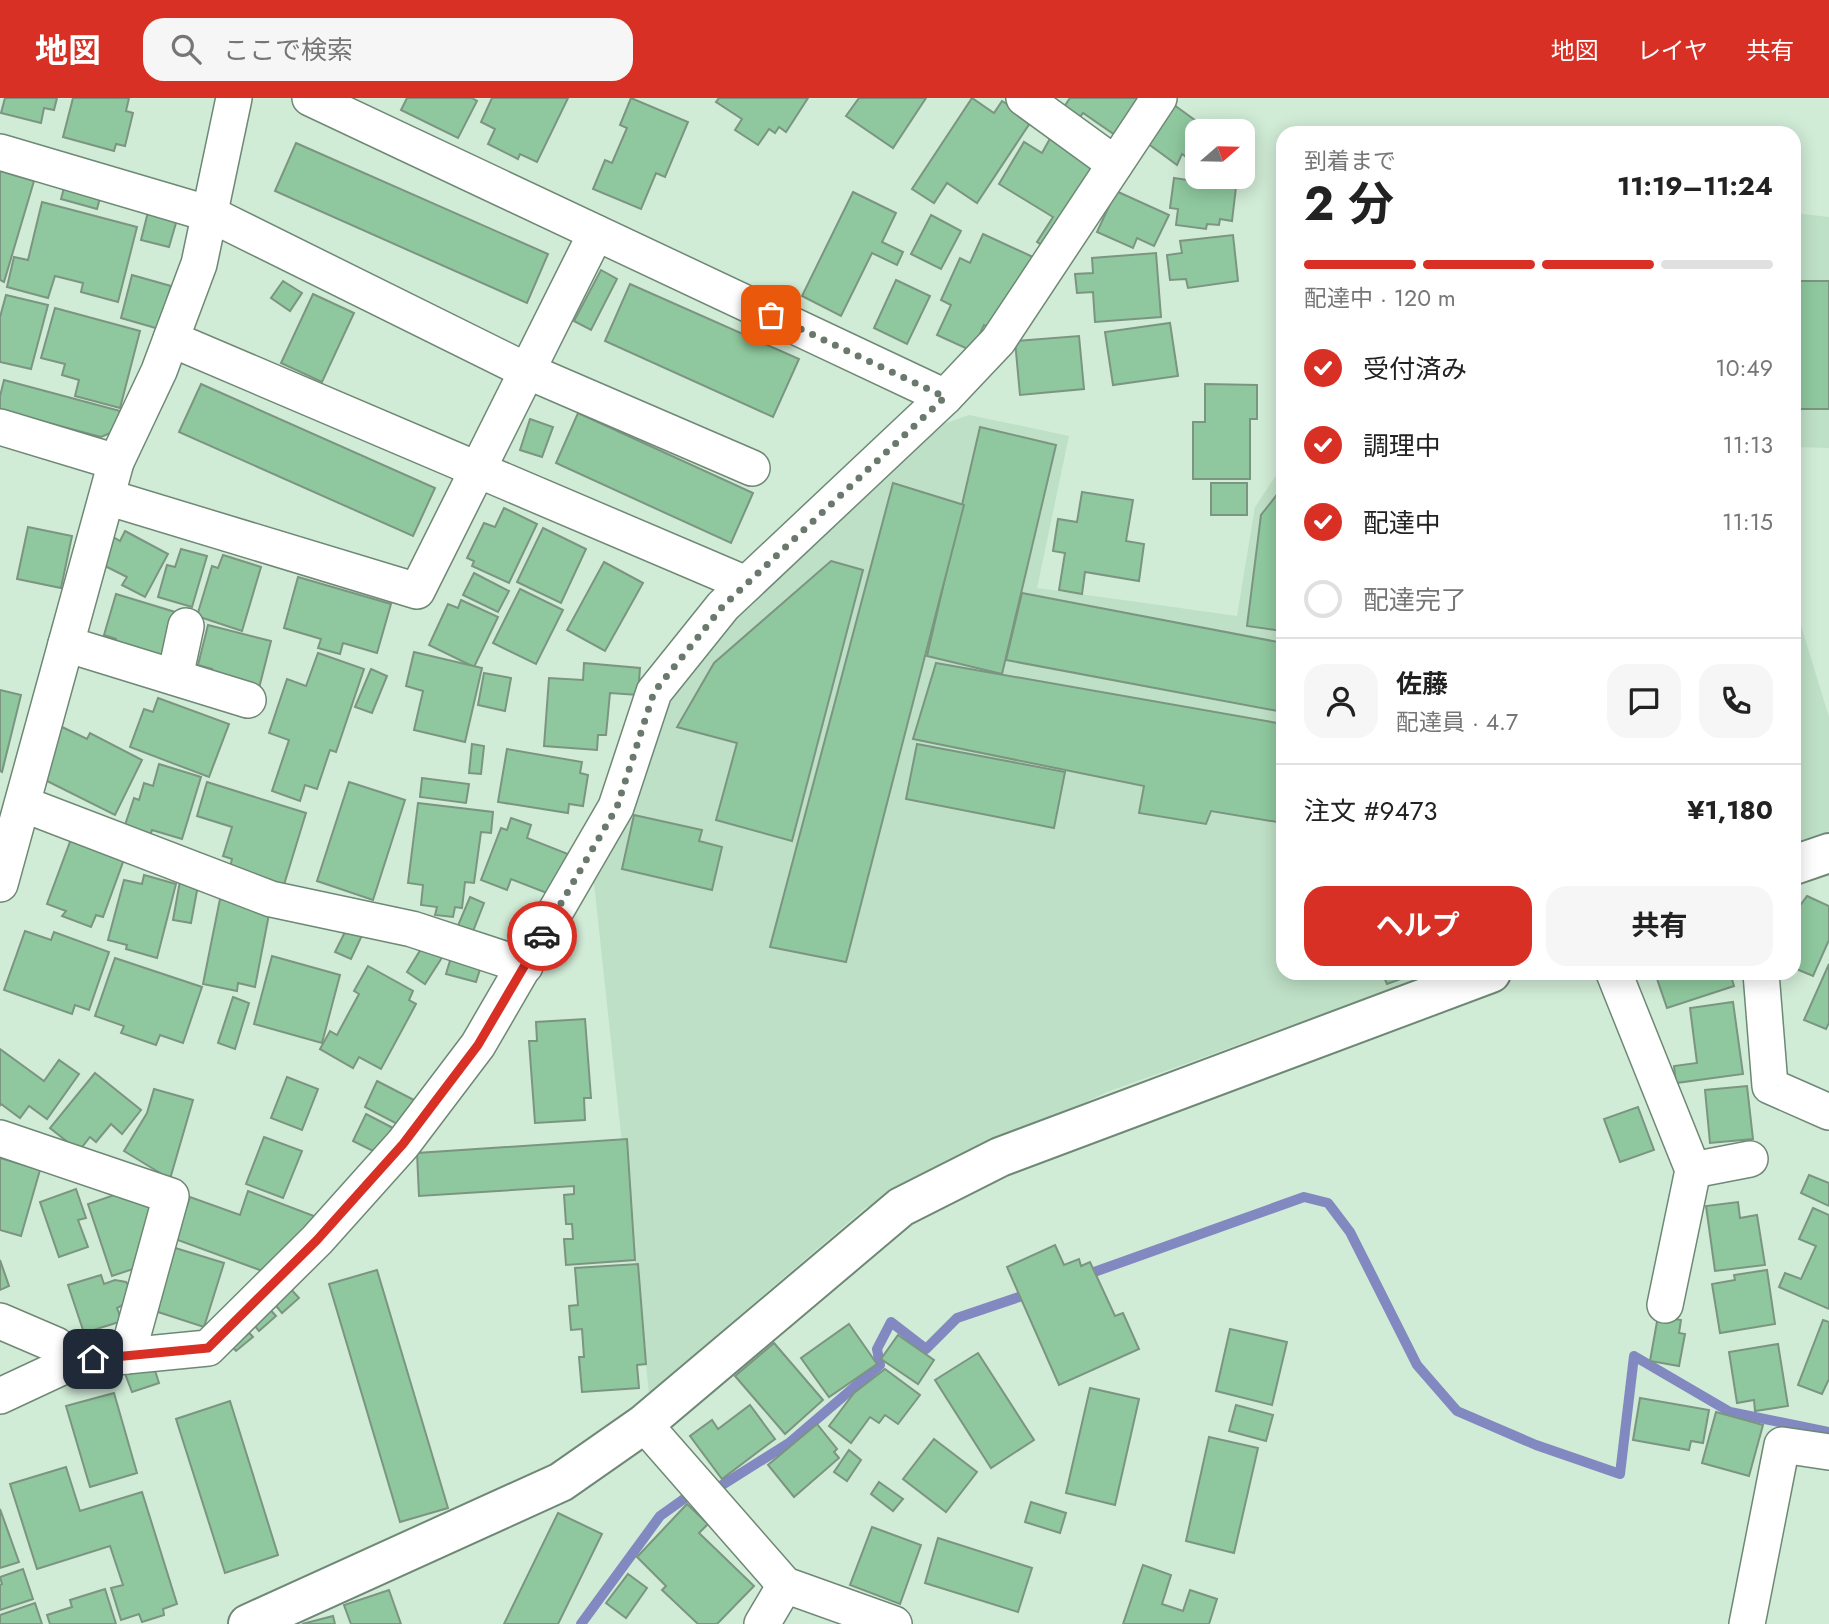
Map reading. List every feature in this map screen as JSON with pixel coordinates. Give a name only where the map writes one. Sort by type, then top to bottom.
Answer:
[{"type":"street","points":[[0,884],[116,462],[159,372],[199,264],[234,98]]},
{"type":"street","points":[[310,98],[945,397]]},
{"type":"street","points":[[1024,98],[1115,164]]},
{"type":"street","points":[[0,1396],[75,1361],[208,1348],[317,1240],[403,1144],[478,1045],[617,807],[654,692],[723,606],[945,397],[998,341],[1159,98]]},
{"type":"street","points":[[0,152],[210,214],[527,371],[752,468]]},
{"type":"street","points":[[107,497],[417,591],[596,233]]},
{"type":"street","points":[[171,339],[746,584]]},
{"type":"street","points":[[0,427],[116,462]]},
{"type":"street","points":[[175,677],[186,626]]},
{"type":"street","points":[[66,644],[248,700]]},
{"type":"street","points":[[23,804],[271,899],[412,929],[525,966]]},
{"type":"street","points":[[1801,863],[1829,853]]},
{"type":"street","points":[[248,1624],[561,1482],[644,1424],[901,1207],[1000,1157],[1472,980]]},
{"type":"street","points":[[1617,980],[1693,1170],[1665,1305]]},
{"type":"street","points":[[1762,980],[1770,1086],[1829,1112]]},
{"type":"street","points":[[0,1138],[171,1196],[127,1356]]},
{"type":"street","points":[[1693,1170],[1750,1159]]},
{"type":"street","points":[[0,1321],[56,1345],[75,1361]]},
{"type":"street","points":[[644,1424],[785,1585],[891,1623]]},
{"type":"street","points":[[1747,1624],[1782,1445],[1829,1452]]},
{"type":"street","points":[[762,1624],[785,1585]]},
{"type":"shaded area","points":[[1801,214],[1829,217],[1829,448],[1801,447]]},
{"type":"shaded area","points":[[969,415],[1069,436],[1037,588],[1237,616],[1255,507],[1276,476],[1276,980],[1418,980],[1107,1092],[865,1208],[649,1393],[593,874],[668,698],[726,623],[915,434]]},
{"type":"shaded area","points":[[1801,626],[1829,717],[1829,831],[1801,842]]},
{"type":"building","points":[[5,98],[57,98],[54,110],[44,108],[41,123],[1,113]]},
{"type":"building","points":[[73,98],[129,98],[126,111],[133,113],[125,146],[116,144],[114,151],[63,137]]},
{"type":"building","points":[[407,98],[472,98],[477,101],[458,138],[401,110]]},
{"type":"building","points":[[492,98],[568,98],[537,162],[520,154],[518,159],[488,144],[495,129],[481,122]]},
{"type":"building","points":[[631,98],[688,122],[665,177],[656,173],[641,209],[593,189],[605,160],[612,163],[627,128],[620,125]]},
{"type":"building","points":[[719,98],[808,98],[786,132],[779,127],[775,133],[769,129],[758,145],[735,130],[742,119],[716,102]]},
{"type":"building","points":[[859,98],[926,98],[893,148],[846,116]]},
{"type":"building","points":[[972,98],[994,113],[1002,101],[1032,120],[977,203],[947,183],[934,203],[912,189]]},
{"type":"building","points":[[1070,98],[1139,98],[1115,135],[1083,113],[1076,123],[1060,113]]},
{"type":"building","points":[[1170,102],[1193,119],[1185,119],[1185,156],[1182,154],[1177,165],[1143,140]]},
{"type":"building","points":[[1052,135],[1093,160],[1084,192],[1050,250],[1037,242],[1053,217],[999,184],[1024,142],[1042,153]]},
{"type":"building","points":[[296,143],[548,254],[527,303],[275,191]]},
{"type":"building","points":[[0,171],[34,181],[4,282],[0,280]]},
{"type":"building","points":[[1174,178],[1185,180],[1185,189],[1236,189],[1232,221],[1220,219],[1219,225],[1207,224],[1206,229],[1176,225],[1178,209],[1170,208]]},
{"type":"building","points":[[65,184],[101,194],[97,209],[61,199]]},
{"type":"building","points":[[1116,191],[1169,215],[1154,246],[1137,238],[1133,248],[1097,232]]},
{"type":"building","points":[[853,192],[896,213],[882,242],[903,252],[897,265],[872,253],[841,316],[802,296]]},
{"type":"building","points":[[42,202],[137,227],[118,302],[81,292],[83,283],[55,276],[48,298],[7,287],[14,257],[28,260]]},
{"type":"building","points":[[149,208],[178,216],[169,247],[141,240]]},
{"type":"building","points":[[931,215],[961,231],[941,269],[911,254]]},
{"type":"building","points":[[983,234],[1033,257],[994,330],[984,325],[972,351],[937,335],[951,305],[941,300],[960,258],[970,263]]},
{"type":"building","points":[[1233,235],[1238,281],[1188,288],[1186,279],[1170,280],[1167,255],[1182,253],[1180,241]]},
{"type":"building","points":[[1156,253],[1161,317],[1095,322],[1093,292],[1077,293],[1075,274],[1093,273],[1092,258]]},
{"type":"building","points":[[601,270],[617,279],[591,330],[574,321]]},
{"type":"building","points":[[132,275],[171,286],[159,329],[121,318]]},
{"type":"building","points":[[896,280],[930,296],[907,344],[874,328]]},
{"type":"building","points":[[283,281],[302,293],[290,311],[271,298]]},
{"type":"building","points":[[1801,281],[1829,281],[1829,409],[1801,409]]},
{"type":"building","points":[[630,284],[799,359],[773,417],[605,341]]},
{"type":"building","points":[[313,294],[354,313],[322,382],[281,363]]},
{"type":"building","points":[[6,295],[48,305],[31,369],[0,362],[0,317]]},
{"type":"building","points":[[55,308],[140,331],[120,408],[75,396],[79,380],[62,375],[65,364],[41,358]]},
{"type":"building","points":[[1170,323],[1178,376],[1113,385],[1105,332]]},
{"type":"building","points":[[1079,336],[1084,389],[1020,395],[1015,341]]},
{"type":"building","points":[[4,380],[120,411],[115,431],[101,437],[0,410]]},
{"type":"building","points":[[201,384],[435,488],[413,536],[179,432]]},
{"type":"building","points":[[1205,384],[1257,385],[1257,419],[1250,419],[1250,479],[1193,479],[1193,422],[1205,422]]},
{"type":"building","points":[[578,413],[753,493],[731,543],[556,463]]},
{"type":"building","points":[[530,419],[553,427],[542,457],[520,450]]},
{"type":"building","points":[[980,427],[1056,445],[1002,674],[927,656]]},
{"type":"building","points":[[893,483],[964,505],[846,962],[770,947]]},
{"type":"building","points":[[1211,483],[1247,483],[1247,515],[1211,515]]},
{"type":"building","points":[[1082,492],[1133,500],[1126,541],[1144,544],[1139,581],[1085,572],[1082,594],[1059,590],[1065,553],[1053,551],[1058,519],[1077,522]]},
{"type":"building","points":[[1276,496],[1276,630],[1247,626],[1261,515]]},
{"type":"building","points":[[504,508],[537,524],[509,583],[472,566],[474,561],[467,558],[484,523],[495,527]]},
{"type":"building","points":[[28,527],[72,536],[61,588],[17,579]]},
{"type":"building","points":[[543,528],[586,549],[561,603],[517,582]]},
{"type":"building","points":[[125,531],[168,554],[145,597],[122,585],[127,577],[99,563],[113,537],[120,541]]},
{"type":"building","points":[[181,549],[207,556],[192,607],[158,597],[167,565],[175,567]]},
{"type":"building","points":[[223,555],[261,567],[242,631],[197,616],[212,566],[218,568]]},
{"type":"building","points":[[831,561],[863,570],[792,841],[716,820],[737,743],[677,727],[714,663]]},
{"type":"building","points":[[604,562],[643,583],[605,651],[567,630]]},
{"type":"building","points":[[474,573],[509,591],[498,612],[463,595]]},
{"type":"building","points":[[298,577],[391,604],[377,653],[343,643],[340,654],[318,648],[321,639],[284,628]]},
{"type":"building","points":[[520,589],[563,610],[536,664],[493,643]]},
{"type":"building","points":[[1022,593],[1276,642],[1276,711],[1006,660]]},
{"type":"building","points":[[116,594],[185,615],[169,667],[113,650],[116,639],[104,635]]},
{"type":"building","points":[[461,600],[498,617],[474,667],[429,645],[448,604],[458,608]]},
{"type":"building","points":[[208,625],[271,641],[258,692],[209,679],[212,669],[198,665]]},
{"type":"building","points":[[414,652],[482,668],[465,742],[414,730],[423,691],[406,686]]},
{"type":"building","points":[[318,653],[364,669],[336,752],[330,750],[317,789],[305,785],[300,801],[272,791],[289,740],[269,733],[287,679],[306,686]]},
{"type":"building","points":[[584,663],[640,668],[638,695],[610,693],[606,735],[598,735],[597,750],[544,746],[549,678],[583,680]]},
{"type":"building","points":[[936,663],[1276,723],[1276,822],[1211,811],[1206,824],[1139,813],[1144,786],[913,739]]},
{"type":"building","points":[[371,669],[387,676],[372,713],[355,707]]},
{"type":"building","points":[[484,673],[511,678],[505,711],[478,705]]},
{"type":"building","points":[[0,690],[21,695],[2,772],[0,771]]},
{"type":"building","points":[[158,698],[229,724],[209,777],[130,747],[144,709],[153,712]]},
{"type":"building","points":[[62,727],[87,739],[90,733],[142,760],[115,815],[37,776]]},
{"type":"building","points":[[472,744],[484,746],[481,774],[469,773]]},
{"type":"building","points":[[917,744],[1065,772],[1054,828],[906,799]]},
{"type":"building","points":[[507,749],[582,762],[580,773],[588,775],[583,806],[569,804],[568,813],[498,802]]},
{"type":"building","points":[[159,764],[201,777],[182,839],[152,830],[150,836],[124,828],[134,798],[139,800],[144,783],[153,786]]},
{"type":"building","points":[[422,778],[469,784],[466,803],[420,797]]},
{"type":"building","points":[[207,782],[306,813],[283,888],[229,871],[232,859],[223,856],[232,827],[197,816]]},
{"type":"building","points":[[349,782],[405,800],[373,900],[317,881]]},
{"type":"building","points":[[418,803],[493,812],[491,833],[481,832],[474,883],[465,882],[462,908],[455,907],[453,917],[435,915],[437,907],[421,905],[423,885],[408,883]]},
{"type":"building","points":[[634,815],[702,830],[699,841],[722,847],[712,890],[622,869]]},
{"type":"building","points":[[511,818],[531,825],[527,838],[573,856],[557,897],[511,879],[507,890],[481,880],[501,828],[507,830]]},
{"type":"building","points":[[74,831],[127,851],[103,917],[96,915],[91,927],[62,916],[66,911],[47,904]]},
{"type":"building","points":[[144,875],[176,884],[157,958],[126,949],[127,945],[108,940],[124,880],[142,884]]},
{"type":"building","points":[[180,881],[198,885],[191,923],[173,920]]},
{"type":"building","points":[[1807,896],[1829,906],[1829,940],[1813,976],[1801,971],[1801,904]]},
{"type":"building","points":[[470,897],[484,903],[472,934],[457,928]]},
{"type":"building","points":[[220,899],[270,909],[255,987],[238,983],[237,991],[203,984]]},
{"type":"building","points":[[349,924],[364,931],[351,959],[335,952]]},
{"type":"building","points":[[25,931],[51,940],[54,932],[109,952],[89,1010],[75,1005],[72,1014],[4,990]]},
{"type":"building","points":[[424,944],[443,956],[425,984],[407,972]]},
{"type":"building","points":[[452,954],[482,963],[476,982],[446,974]]},
{"type":"building","points":[[272,956],[340,975],[322,1043],[254,1024]]},
{"type":"building","points":[[115,958],[202,987],[183,1043],[160,1035],[156,1045],[121,1033],[124,1026],[95,1016]]},
{"type":"building","points":[[1829,964],[1829,1023],[1826,1029],[1804,1020]]},
{"type":"building","points":[[368,966],[413,991],[409,1000],[416,1004],[381,1069],[359,1057],[353,1068],[320,1049],[330,1031],[337,1035],[359,994],[354,991]]},
{"type":"building","points":[[1657,980],[1732,980],[1734,986],[1667,1008]]},
{"type":"building","points":[[233,997],[249,1003],[235,1049],[218,1043]]},
{"type":"building","points":[[1733,1002],[1743,1074],[1676,1083],[1674,1066],[1697,1063],[1690,1008]]},
{"type":"building","points":[[585,1019],[591,1098],[584,1098],[585,1120],[535,1123],[529,1041],[537,1041],[536,1022]]},
{"type":"building","points":[[0,1049],[44,1081],[59,1060],[79,1074],[47,1119],[29,1106],[20,1118],[1,1104],[0,1106]]},
{"type":"building","points":[[95,1073],[141,1110],[122,1134],[111,1124],[96,1142],[90,1137],[79,1151],[50,1128]]},
{"type":"building","points":[[287,1077],[318,1089],[302,1130],[271,1118]]},
{"type":"building","points":[[377,1081],[414,1100],[401,1126],[365,1107]]},
{"type":"building","points":[[1747,1086],[1753,1139],[1710,1143],[1705,1090]]},
{"type":"building","points":[[154,1089],[193,1100],[170,1179],[124,1151],[147,1113]]},
{"type":"building","points":[[1638,1107],[1654,1150],[1620,1162],[1604,1119]]},
{"type":"building","points":[[366,1114],[395,1129],[381,1155],[353,1141]]},
{"type":"building","points":[[264,1137],[302,1151],[283,1198],[246,1184]]},
{"type":"building","points":[[627,1139],[635,1260],[566,1265],[564,1239],[573,1239],[572,1224],[566,1224],[564,1195],[574,1194],[574,1186],[419,1196],[417,1153]]},
{"type":"building","points":[[0,1158],[40,1170],[21,1236],[0,1230]]},
{"type":"building","points":[[1809,1175],[1829,1183],[1829,1206],[1801,1193]]},
{"type":"building","points":[[76,1189],[86,1218],[78,1220],[88,1247],[59,1257],[40,1202]]},
{"type":"building","points":[[248,1191],[319,1218],[268,1273],[175,1239],[190,1197],[240,1215]]},
{"type":"building","points":[[120,1193],[144,1195],[156,1213],[148,1264],[112,1276],[88,1204]]},
{"type":"building","points":[[1738,1202],[1740,1218],[1757,1215],[1765,1265],[1715,1271],[1706,1206]]},
{"type":"building","points":[[1813,1208],[1829,1215],[1829,1309],[1779,1287],[1785,1273],[1801,1279],[1816,1246],[1799,1239]]},
{"type":"building","points":[[1055,1245],[1064,1265],[1079,1259],[1081,1266],[1090,1262],[1115,1316],[1123,1313],[1139,1349],[1059,1385],[1007,1267]]},
{"type":"building","points":[[172,1247],[224,1263],[204,1327],[152,1310]]},
{"type":"building","points":[[0,1260],[9,1286],[0,1290]]},
{"type":"building","points":[[638,1264],[646,1364],[637,1365],[639,1388],[582,1392],[579,1357],[584,1357],[582,1329],[571,1330],[569,1306],[578,1305],[575,1268]]},
{"type":"building","points":[[377,1270],[448,1508],[400,1522],[329,1284]]},
{"type":"building","points":[[1767,1270],[1775,1324],[1720,1333],[1712,1284],[1735,1280],[1734,1275]]},
{"type":"building","points":[[101,1275],[104,1284],[115,1280],[126,1282],[130,1288],[128,1302],[117,1308],[122,1321],[84,1333],[68,1285]]},
{"type":"building","points":[[288,1286],[299,1298],[282,1313],[272,1301]]},
{"type":"building","points":[[266,1305],[276,1316],[259,1331],[249,1319]]},
{"type":"building","points":[[1658,1316],[1681,1320],[1679,1333],[1685,1334],[1679,1366],[1650,1361]]},
{"type":"building","points":[[1823,1320],[1829,1322],[1829,1379],[1822,1394],[1798,1385]]},
{"type":"building","points":[[849,1324],[877,1364],[829,1397],[801,1358]]},
{"type":"building","points":[[242,1325],[253,1337],[236,1351],[225,1339]]},
{"type":"building","points":[[1230,1329],[1287,1342],[1272,1405],[1216,1391]]},
{"type":"building","points":[[898,1335],[934,1360],[918,1384],[881,1359]]},
{"type":"building","points":[[774,1343],[823,1400],[785,1434],[735,1376]]},
{"type":"building","points":[[1778,1344],[1788,1406],[1755,1411],[1754,1400],[1737,1403],[1729,1352]]},
{"type":"building","points":[[978,1353],[1034,1440],[991,1468],[935,1380]]},
{"type":"building","points":[[152,1361],[159,1383],[132,1392],[124,1371]]},
{"type":"building","points":[[885,1369],[920,1395],[898,1424],[885,1415],[879,1423],[870,1417],[851,1443],[829,1426],[854,1393]]},
{"type":"building","points":[[1090,1388],[1139,1399],[1115,1505],[1066,1493]]},
{"type":"building","points":[[114,1393],[137,1473],[90,1487],[66,1406]]},
{"type":"building","points":[[1640,1398],[1709,1410],[1703,1443],[1691,1441],[1689,1450],[1633,1440]]},
{"type":"building","points":[[230,1401],[278,1555],[225,1573],[176,1419]]},
{"type":"building","points":[[750,1405],[775,1439],[722,1479],[690,1436],[712,1420],[718,1429]]},
{"type":"building","points":[[1236,1405],[1273,1415],[1266,1441],[1229,1431]]},
{"type":"building","points":[[1716,1412],[1763,1425],[1749,1476],[1702,1463]]},
{"type":"building","points":[[817,1424],[837,1449],[834,1452],[839,1458],[794,1497],[768,1465]]},
{"type":"building","points":[[1209,1437],[1258,1448],[1234,1553],[1186,1541]]},
{"type":"building","points":[[934,1439],[977,1472],[946,1512],[903,1479]]},
{"type":"building","points":[[849,1450],[861,1460],[847,1481],[834,1472]]},
{"type":"building","points":[[66,1467],[80,1511],[142,1492],[177,1604],[163,1609],[164,1615],[142,1622],[139,1614],[121,1620],[111,1588],[123,1585],[110,1546],[37,1569],[10,1484]]},
{"type":"building","points":[[879,1482],[903,1499],[893,1511],[871,1494]]},
{"type":"building","points":[[1031,1502],[1066,1513],[1060,1533],[1025,1522]]},
{"type":"building","points":[[687,1504],[708,1524],[699,1533],[754,1586],[717,1624],[698,1624],[662,1590],[666,1586],[637,1557]]},
{"type":"building","points":[[0,1509],[19,1562],[0,1568]]},
{"type":"building","points":[[558,1513],[602,1534],[558,1624],[504,1624]]},
{"type":"building","points":[[872,1527],[921,1545],[900,1604],[850,1585]]},
{"type":"building","points":[[938,1538],[1032,1568],[1018,1612],[925,1583]]},
{"type":"building","points":[[1143,1565],[1171,1575],[1162,1604],[1183,1611],[1190,1590],[1217,1599],[1209,1624],[1123,1624]]},
{"type":"building","points":[[23,1569],[33,1599],[0,1610],[0,1577]]},
{"type":"building","points":[[628,1574],[647,1588],[626,1618],[606,1603]]},
{"type":"building","points":[[105,1589],[116,1624],[50,1624],[47,1615],[72,1607],[70,1600]]},
{"type":"building","points":[[389,1590],[401,1624],[351,1624],[344,1605]]},
{"type":"building","points":[[35,1603],[42,1624],[0,1624],[0,1615]]},
{"type":"building","points":[[333,1616],[335,1624],[302,1624]]},
{"type":"waterway","points":[[1083,1276],[1304,1197],[1328,1203],[1350,1232],[1417,1365],[1457,1411],[1536,1445],[1620,1474],[1634,1356],[1730,1412],[1829,1432]]},
{"type":"waterway","points":[[581,1624],[660,1516],[688,1496],[719,1487],[789,1443],[880,1365],[877,1349],[891,1322],[926,1349],[957,1318],[1031,1293]]},
{"type":"way so far","points":[[542,936],[617,807],[654,692],[723,606],[945,397],[771,315]]},
{"type":"route","points":[[93,1359],[208,1348],[317,1240],[403,1144],[478,1045],[542,936]]}]
